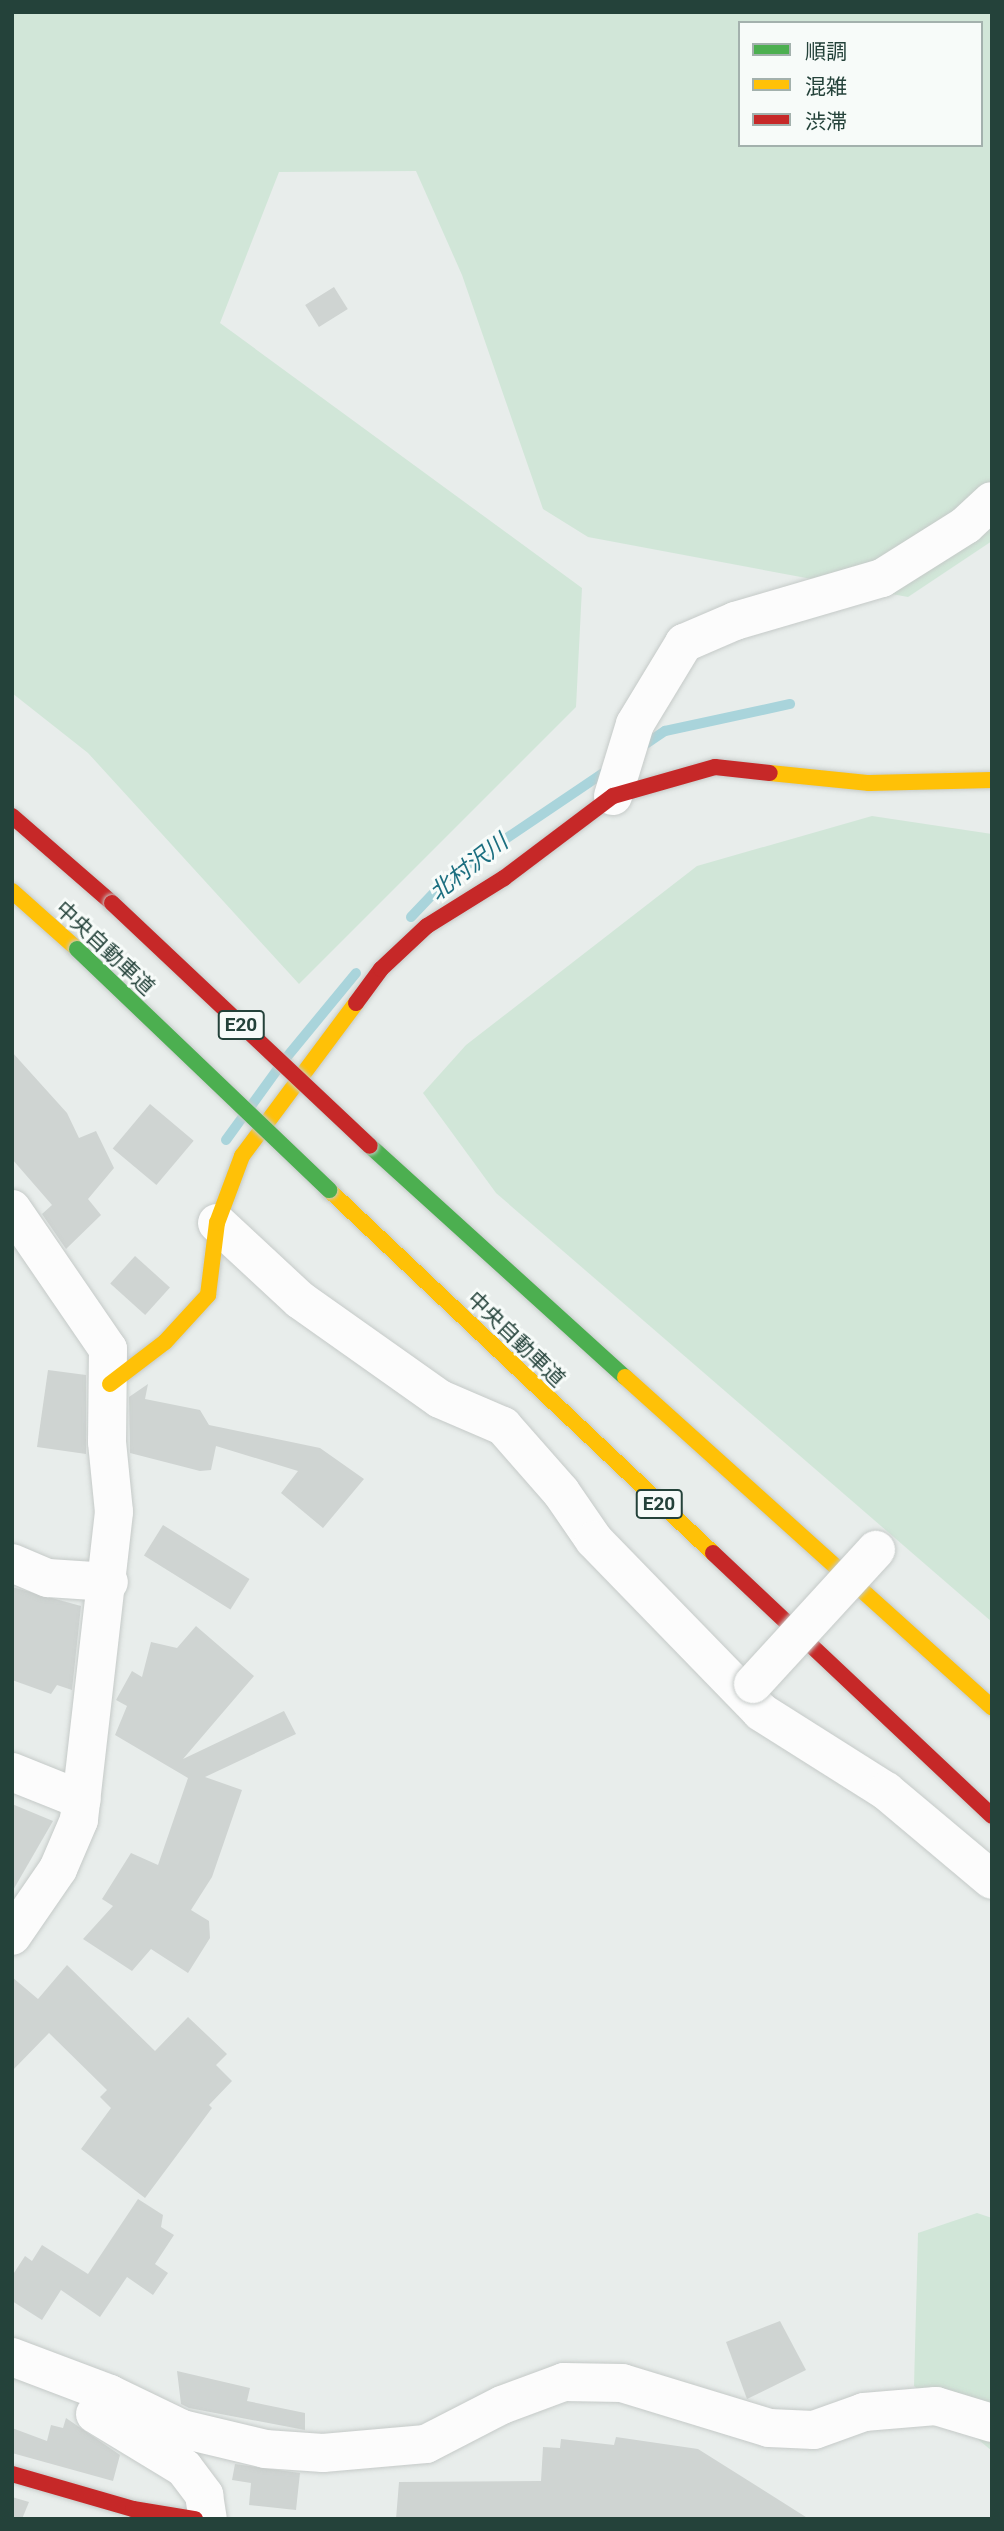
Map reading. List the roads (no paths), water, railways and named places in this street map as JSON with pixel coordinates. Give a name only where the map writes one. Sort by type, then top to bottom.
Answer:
[{"type":"main road","points":[[110,1384],[165,1342],[208,1295],[217,1223],[242,1156],[381,969],[428,926],[504,878],[613,796],[715,767],[869,783],[992,780]]},
{"type":"main road","name":"中央自動車道","points":[[12,816],[112,904],[370,1146],[992,1708]]},
{"type":"main road","name":"中央自動車道","points":[[12,891],[78,949],[329,1190],[992,1816]]},
{"type":"main road","points":[[12,2474],[133,2514],[195,2519]]},
{"type":"street","points":[[613,796],[635,724],[684,643],[735,621],[882,578],[966,525],[992,501]]},
{"type":"street","points":[[12,1209],[108,1349],[110,1384],[107,1442],[114,1512],[109,1582],[82,1800],[58,1869],[12,1936]]},
{"type":"street","points":[[217,1223],[300,1300],[440,1399],[503,1426],[561,1492],[594,1540],[748,1689],[761,1712],[886,1791],[992,1880]]},
{"type":"street","points":[[748,1689],[876,1550]]},
{"type":"street","points":[[12,1563],[48,1578],[109,1582]]},
{"type":"street","points":[[12,1772],[82,1800]]},
{"type":"street","points":[[12,2357],[110,2394],[182,2429],[265,2449],[323,2453],[426,2444],[502,2405],[565,2382],[622,2383],[769,2428],[814,2430],[864,2412],[936,2406],[992,2423]]},
{"type":"street","points":[[12,2357],[59,2395],[184,2468],[204,2494],[208,2519]]},
{"type":"waterway","name":"北村沢川","points":[[641,747],[665,731],[790,704]]},
{"type":"waterway","name":"北村沢川","points":[[411,917],[449,877],[609,769]]},
{"type":"waterway","name":"北村沢川","points":[[286,1058],[356,973]]},
{"type":"waterway","name":"北村沢川","points":[[251,1106],[277,1070]]},
{"type":"waterway","name":"北村沢川","points":[[226,1140],[242,1118]]}]
